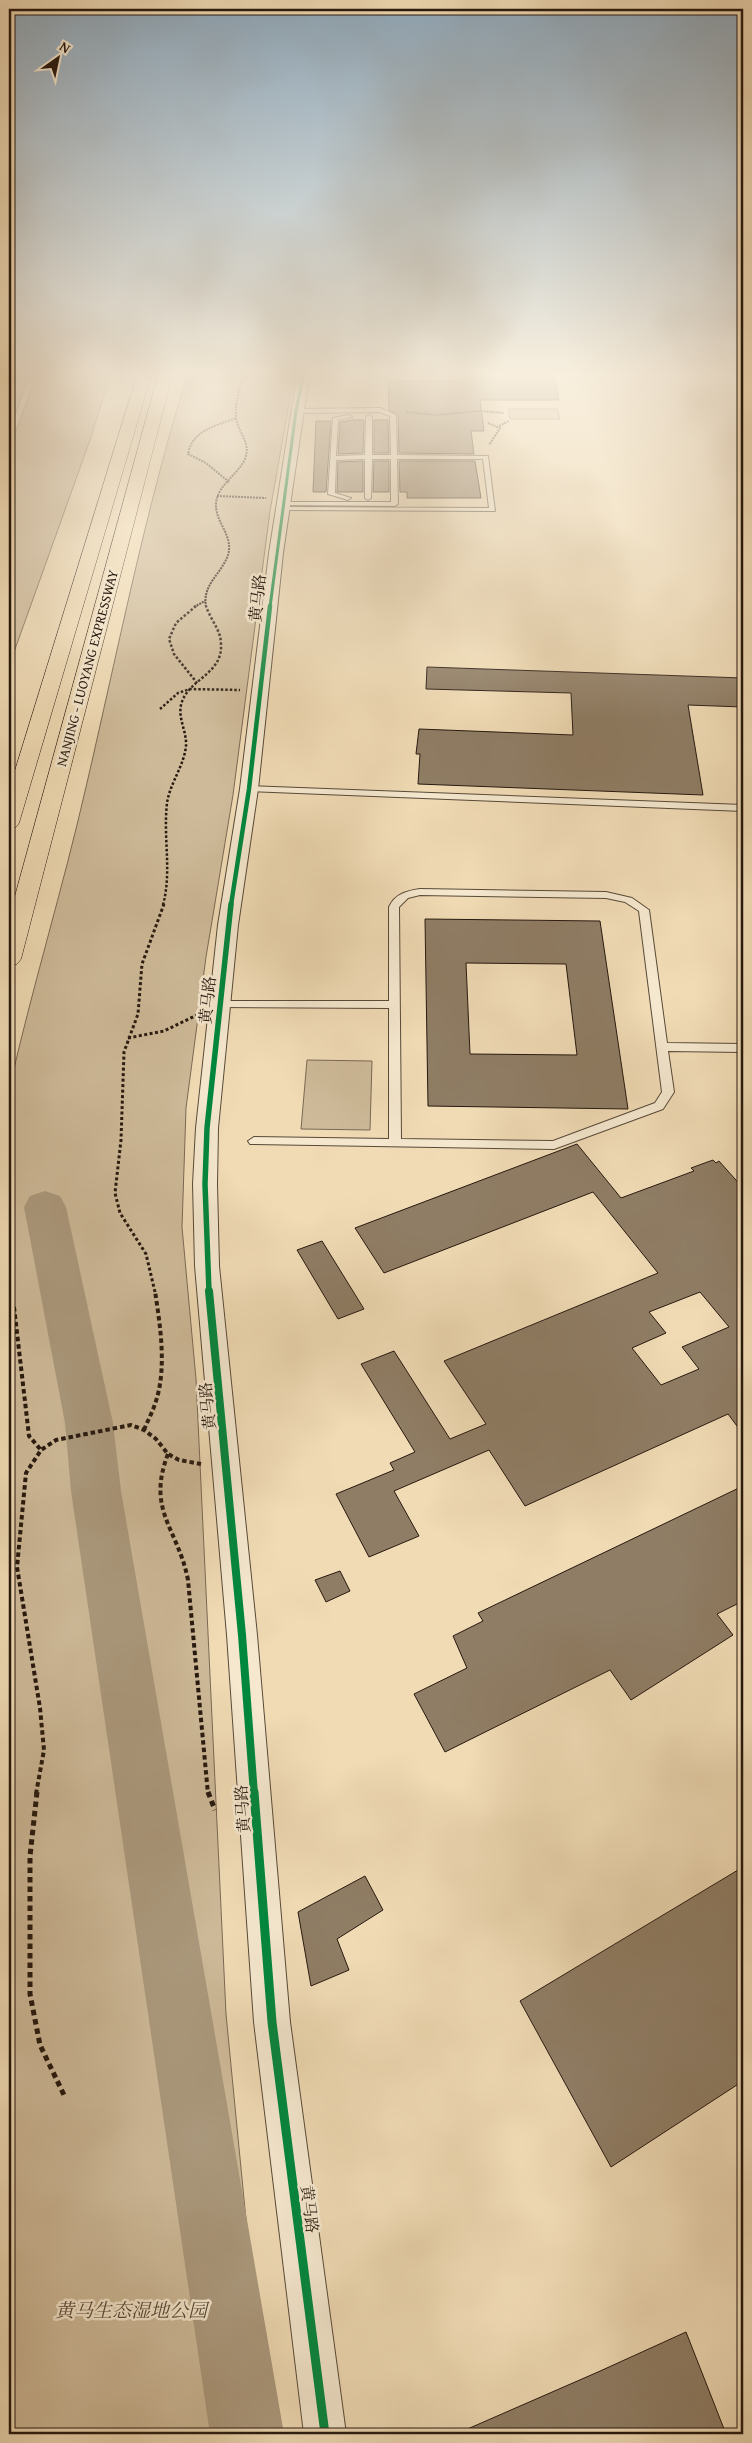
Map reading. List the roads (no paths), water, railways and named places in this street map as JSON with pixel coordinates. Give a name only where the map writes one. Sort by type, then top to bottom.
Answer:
[{"type":"highway","name":"NANJING - LUOYANG EXPRESSWAY","points":[[9,823],[110,490]]},
{"type":"highway","name":"NANJING - LUOYANG EXPRESSWAY","points":[[9,959],[134,490]]},
{"type":"street","name":"黄马路","points":[[282,490],[249,789],[228,925],[207,1128],[205,1193],[207,1266],[227,1463],[272,2022],[325,2434]]},
{"type":"lane","points":[[332,490],[332,494],[339,498],[368,498],[395,501]]},
{"type":"lane","points":[[368,490],[368,498]]},
{"type":"lane","points":[[395,490],[395,501]]},
{"type":"lane","points":[[280,504],[493,510],[491,490]]},
{"type":"lane","points":[[280,504],[395,501],[493,504]]},
{"type":"lane","points":[[249,789],[743,808]]},
{"type":"lane","points":[[254,1141],[395,1143],[554,1144],[659,1106],[664,1102],[668,1092],[644,910],[628,900],[613,896],[420,892],[406,895],[396,902],[394,907],[395,1143]]},
{"type":"lane","points":[[220,1008],[394,1005]]},
{"type":"lane","points":[[662,1047],[743,1048]]},
{"type":"waterway","points":[[45,1207],[89,1423],[96,1491],[247,2434]]},
{"type":"park label","name":"黄马生态湿地公园","points":[[131,2310]]}]
